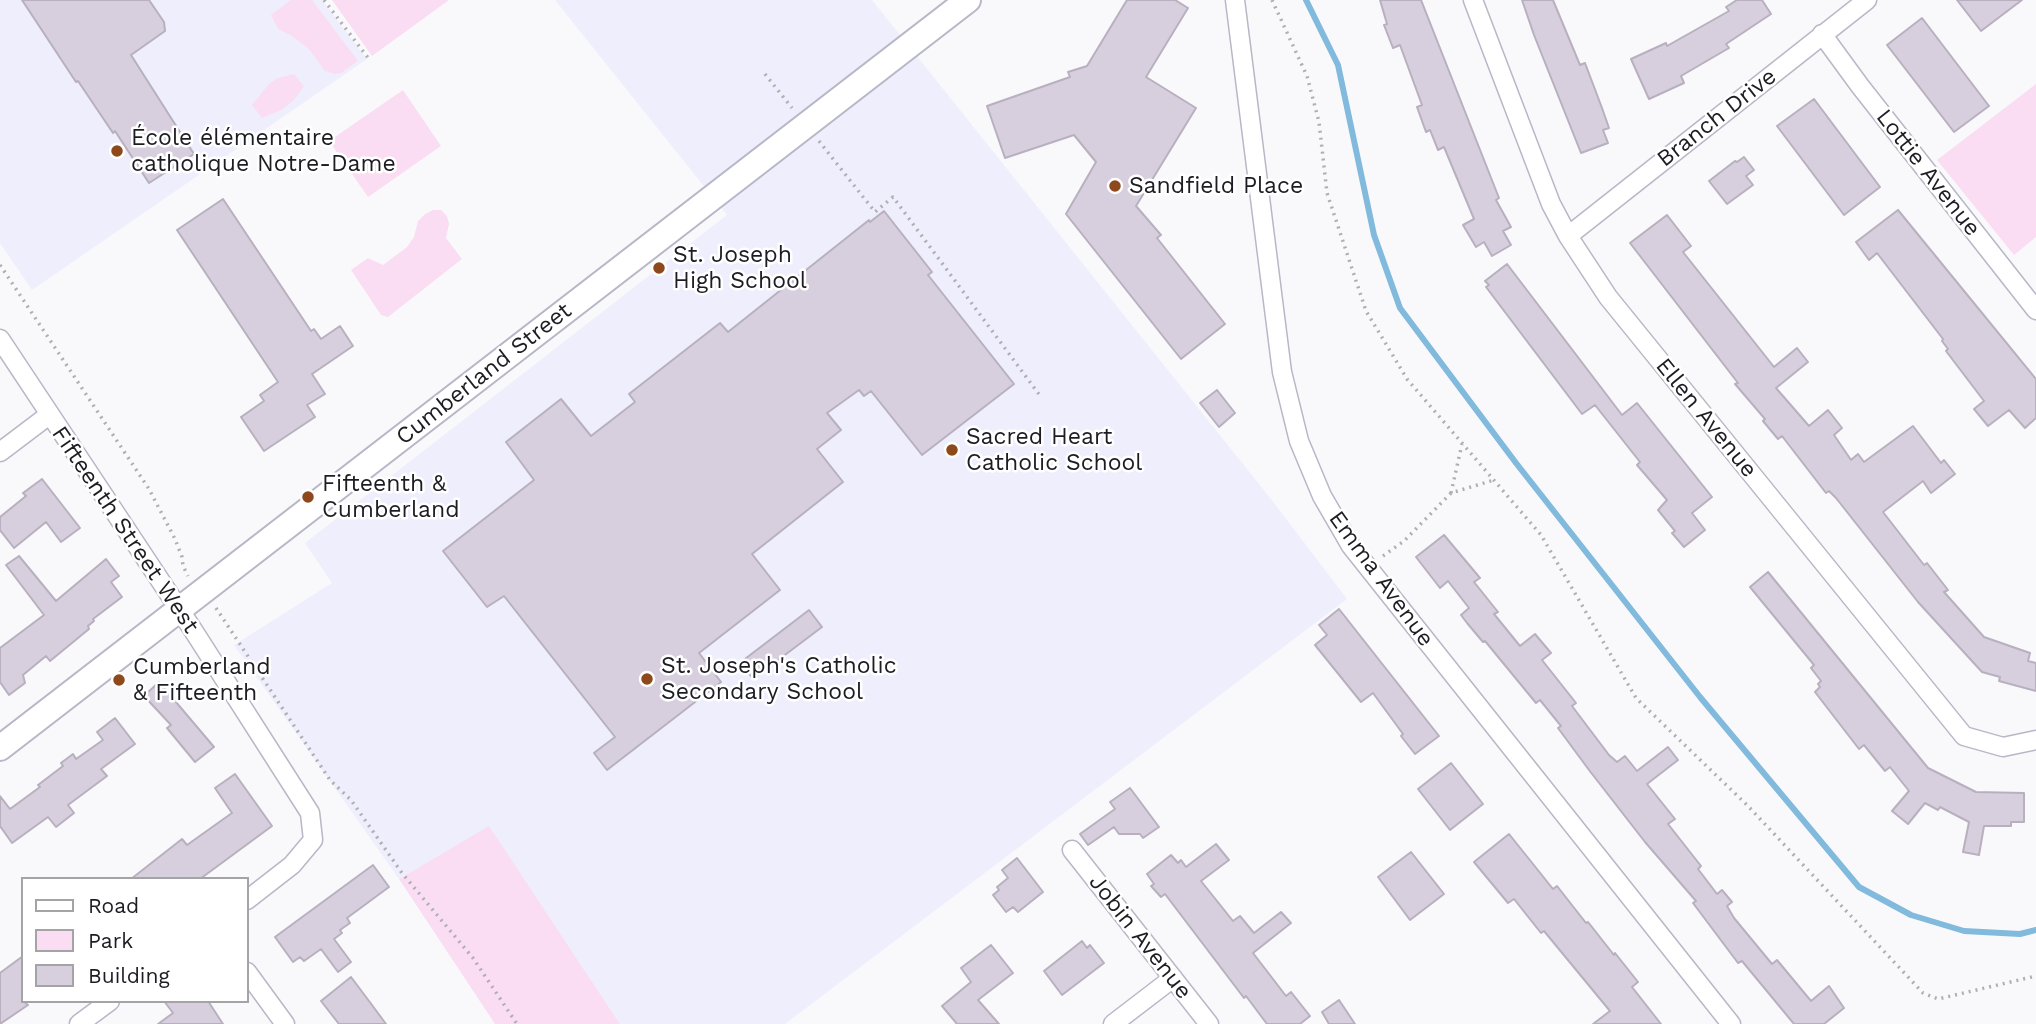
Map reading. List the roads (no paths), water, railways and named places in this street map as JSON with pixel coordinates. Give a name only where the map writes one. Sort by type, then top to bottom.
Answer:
[{"type":"street","name":"Cumberland Street","points":[[0,748],[968,0]]},
{"type":"street","name":"Emma Avenue","points":[[1235,0],[1282,372],[1299,441],[1322,496],[1351,546],[1367,567],[1731,1024]]},
{"type":"street","name":"Ellen Avenue","points":[[1474,0],[1551,204],[1568,236],[1608,296],[1964,736],[2004,747],[2036,740]]},
{"type":"street","name":"Branch Drive","points":[[1568,236],[1867,0]]},
{"type":"street","name":"Lottie Avenue","points":[[1822,34],[2036,310]]},
{"type":"street","name":"Fifteenth Street West","points":[[0,340],[310,813],[313,840],[292,865],[248,899]]},
{"type":"street","points":[[0,452],[49,415]]},
{"type":"street","name":"Jobin Avenue","points":[[1072,850],[1209,1024]]},
{"type":"street","points":[[248,973],[285,1024]]},
{"type":"street","points":[[1114,1024],[1173,978]]},
{"type":"street","points":[[79,1024],[107,1003]]},
{"type":"waterway","points":[[1306,0],[1338,65],[1374,235],[1400,308],[1516,463],[1700,697],[1859,887],[1911,915],[1964,931],[2020,934],[2036,930]]},
{"type":"place","name":"École élémentaire catholique Notre-Dame","points":[[117,151]]},
{"type":"place","name":"Sandfield Place","points":[[1115,186]]},
{"type":"place","name":"St. Joseph High School","points":[[659,268]]},
{"type":"place","name":"Sacred Heart Catholic School","points":[[952,450]]},
{"type":"place","name":"Fifteenth & Cumberland","points":[[308,497]]},
{"type":"place","name":"St. Joseph's Catholic Secondary School","points":[[647,679]]},
{"type":"place","name":"Cumberland & Fifteenth","points":[[119,680]]}]
